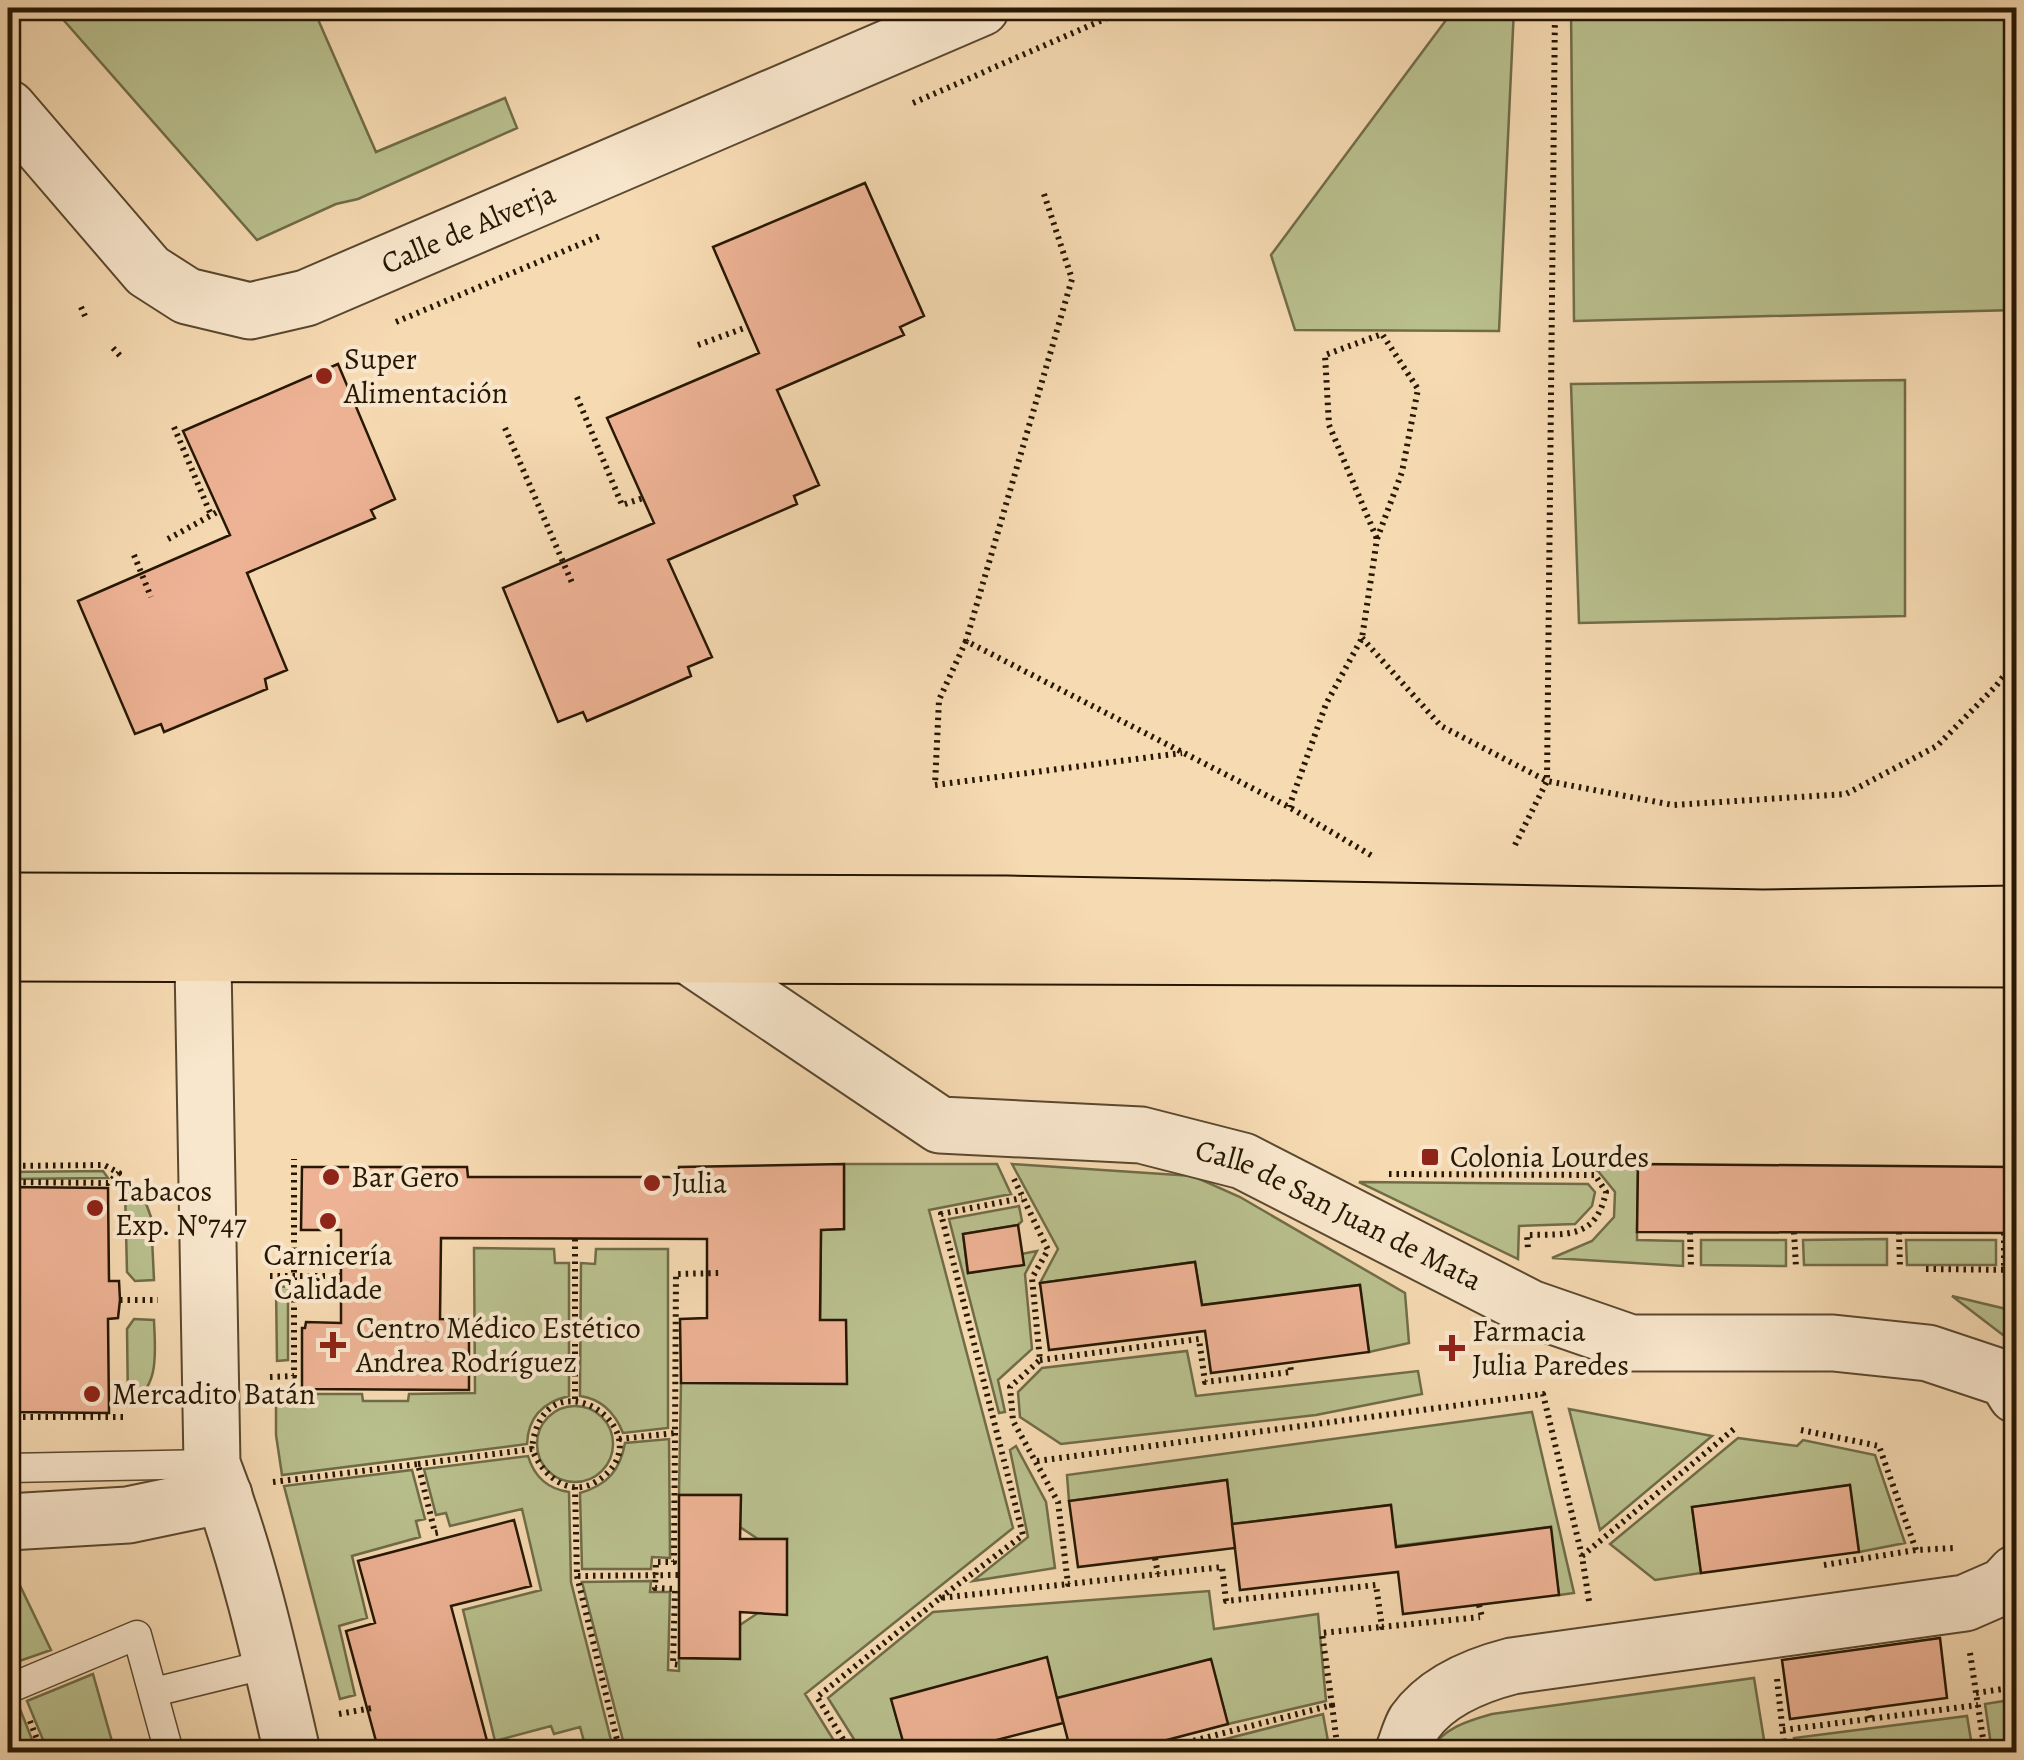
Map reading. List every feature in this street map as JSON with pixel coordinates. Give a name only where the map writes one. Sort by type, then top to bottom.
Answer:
[{"type":"highway","points":[[8,901],[203,927],[689,956],[2016,958]]},
{"type":"highway","points":[[8,953],[203,927],[1007,904],[1763,918],[2016,914]]},
{"type":"street","name":"Calle de Alverja","points":[[8,108],[148,272],[186,296],[250,310],[306,298],[981,8]]},
{"type":"street","points":[[203,927],[218,1480],[272,1663],[292,1752]]},
{"type":"street","name":"Calle de San Juan de Mata","points":[[689,956],[940,1124],[1141,1136],[1243,1161],[1530,1308],[1631,1343],[1833,1343],[1928,1352],[2006,1379],[2016,1394]]},
{"type":"street","points":[[8,1522],[128,1515],[218,1480]]},
{"type":"street","points":[[1403,1752],[1415,1722],[1448,1691],[1484,1674],[1512,1666],[1965,1603],[2004,1586],[2016,1573]]},
{"type":"lane","points":[[8,1468],[218,1480]]},
{"type":"lane","points":[[8,1689],[137,1636],[169,1752]]},
{"type":"lane","points":[[154,1692],[272,1663]]},
{"type":"path","points":[[1516,846],[1547,781],[1555,8]]},
{"type":"path","points":[[913,103],[1116,14]]},
{"type":"path","points":[[1044,194],[1072,279],[966,641],[939,700],[934,784],[1184,753]]},
{"type":"path","points":[[396,322],[602,235]]},
{"type":"path","points":[[698,345],[748,327]]},
{"type":"path","points":[[1289,807],[1326,704],[1362,638],[1377,539],[1402,472],[1418,390],[1382,334],[1325,355],[1329,426],[1377,539]]},
{"type":"path","points":[[113,348],[122,358]]},
{"type":"path","points":[[577,397],[622,505],[643,498]]},
{"type":"path","points":[[174,426],[211,515]]},
{"type":"path","points":[[505,428],[574,585]]},
{"type":"path","points":[[168,539],[220,511]]},
{"type":"path","points":[[134,555],[150,597]]},
{"type":"path","points":[[1362,638],[1441,726],[1547,781],[1673,804],[1846,794],[1936,746],[1996,686],[2016,660]]},
{"type":"path","points":[[966,641],[1289,807],[1384,863]]},
{"type":"path","points":[[270,1377],[294,1376],[294,1159]]},
{"type":"path","points":[[1008,1164],[1048,1250],[1032,1278],[1040,1360]]},
{"type":"path","points":[[8,1166],[104,1165],[119,1173],[108,1183],[8,1182]]},
{"type":"path","points":[[1403,1174],[1596,1176],[1606,1192],[1602,1209],[1591,1225],[1577,1232],[1528,1235]]},
{"type":"path","points":[[851,1752],[817,1697],[1024,1535],[940,1214],[1022,1198]]},
{"type":"path","points":[[1690,1232],[1691,1267]]},
{"type":"path","points":[[1794,1232],[1796,1268]]},
{"type":"path","points":[[1899,1232],[1900,1269]]},
{"type":"path","points":[[2004,1233],[2004,1270]]},
{"type":"path","points":[[575,1239],[575,1401]]},
{"type":"path","points":[[1926,1269],[2016,1270]]},
{"type":"path","points":[[680,1665],[673,1664],[675,1589],[655,1588],[656,1562],[674,1562],[676,1274],[720,1273]]},
{"type":"path","points":[[270,1276],[341,1276]]},
{"type":"path","points":[[120,1300],[160,1300]]},
{"type":"path","points":[[1068,1584],[1058,1502],[1013,1421],[1010,1386],[1040,1360],[1128,1344],[1199,1339],[1205,1382],[1291,1372],[1290,1363]]},
{"type":"path","points":[[1037,1461],[1544,1394],[1589,1600]]},
{"type":"path","points":[[575,1401],[604,1411],[614,1423],[619,1440],[618,1456],[608,1472],[594,1484],[575,1488],[554,1481],[538,1465],[532,1449],[534,1432],[542,1417],[558,1404],[575,1401]]},
{"type":"path","points":[[8,1417],[124,1417]]},
{"type":"path","points":[[995,1426],[1013,1421]]},
{"type":"path","points":[[1582,1556],[1734,1430]]},
{"type":"path","points":[[1802,1430],[1880,1446],[1916,1550]]},
{"type":"path","points":[[619,1440],[675,1434]]},
{"type":"path","points":[[218,1480],[275,1481],[532,1449]]},
{"type":"path","points":[[418,1464],[435,1533],[440,1532]]},
{"type":"path","points":[[575,1488],[577,1576],[620,1752]]},
{"type":"path","points":[[1823,1565],[1949,1546]]},
{"type":"path","points":[[1155,1558],[1158,1574]]},
{"type":"path","points":[[940,1598],[1222,1567],[1226,1601],[1319,1586],[1376,1584],[1382,1626]]},
{"type":"path","points":[[577,1576],[679,1576]]},
{"type":"path","points":[[1571,1603],[1606,1598]]},
{"type":"path","points":[[1479,1605],[1482,1616]]},
{"type":"path","points":[[1338,1752],[1322,1633],[1500,1614]]},
{"type":"path","points":[[1966,1634],[1985,1752]]},
{"type":"path","points":[[1772,1665],[1785,1752]]},
{"type":"path","points":[[1976,1693],[2016,1687]]},
{"type":"path","points":[[1151,1750],[1332,1705]]},
{"type":"path","points":[[1784,1730],[1978,1705]]},
{"type":"path","points":[[339,1714],[372,1708]]},
{"type":"path","points":[[1868,1708],[1870,1718]]},
{"type":"path","points":[[29,1719],[42,1752]]},
{"type":"path","points":[[987,1742],[989,1752],[1021,1744],[1038,1752]]},
{"type":"green space","points":[[53,8],[313,8],[376,152],[505,98],[517,128],[257,240]]},
{"type":"green space","points":[[1455,8],[1514,8],[1499,331],[1295,330],[1271,255]]},
{"type":"green space","points":[[1571,8],[2016,10],[2016,310],[1574,321]]},
{"type":"green space","points":[[1905,380],[1905,616],[1579,623],[1571,384]]},
{"type":"green space","points":[[1581,1163],[1638,1164],[1637,1240],[1683,1241],[1683,1266],[1552,1258],[1592,1241],[1614,1217],[1615,1192],[1598,1171]]},
{"type":"green space","points":[[844,1164],[997,1164],[1011,1194],[929,1210],[1013,1528],[805,1694],[841,1752],[626,1752],[582,1582],[651,1581],[650,1592],[670,1592],[668,1670],[679,1671],[679,1658],[739,1659],[740,1625],[758,1613],[787,1539],[758,1539],[740,1527],[740,1495],[679,1495],[681,1383],[846,1321],[820,1320],[821,1230],[844,1229]]},
{"type":"green space","points":[[1012,1164],[1193,1176],[1240,1197],[1405,1293],[1409,1343],[1369,1352],[1359,1285],[1202,1305],[1195,1262],[1040,1283],[1058,1249]]},
{"type":"green space","points":[[103,1171],[108,1178],[8,1179],[8,1172]]},
{"type":"green space","points":[[1359,1182],[1588,1184],[1595,1192],[1592,1206],[1575,1224],[1519,1226],[1518,1259]]},
{"type":"green space","points":[[140,1187],[151,1217],[154,1280],[135,1281],[127,1272],[125,1188]]},
{"type":"green space","points":[[1019,1206],[1022,1221],[1018,1225],[963,1234],[968,1273],[986,1270],[984,1261],[1037,1251],[1025,1274],[1032,1349],[998,1380],[1005,1412],[999,1413],[949,1219]]},
{"type":"green space","points":[[1887,1239],[1887,1265],[1804,1265],[1803,1240]]},
{"type":"green space","points":[[1701,1240],[1786,1240],[1786,1266],[1701,1265]]},
{"type":"green space","points":[[1906,1240],[1996,1240],[1996,1265],[1907,1265]]},
{"type":"green space","points":[[474,1248],[554,1249],[555,1263],[569,1263],[569,1396],[539,1412],[530,1426],[527,1444],[282,1475],[276,1435],[276,1394],[362,1394],[363,1401],[408,1401],[409,1394],[475,1393]]},
{"type":"green space","points":[[596,1249],[668,1249],[668,1428],[623,1433],[607,1408],[580,1396],[581,1263],[595,1264]]},
{"type":"green space","points":[[276,1286],[288,1287],[288,1360],[277,1361]]},
{"type":"green space","points":[[1952,1296],[2006,1309],[2016,1317],[2016,1345]]},
{"type":"green space","points":[[134,1319],[154,1320],[155,1356],[146,1389],[128,1406],[127,1329]]},
{"type":"green space","points":[[1187,1351],[1196,1396],[1418,1371],[1422,1394],[1316,1415],[1061,1444],[1020,1417],[1018,1392],[1042,1368]]},
{"type":"green space","points":[[575,1406],[602,1417],[613,1444],[602,1471],[575,1482],[548,1471],[537,1444],[548,1417]]},
{"type":"green space","points":[[1569,1409],[1712,1436],[1600,1530]]},
{"type":"green space","points":[[1532,1412],[1574,1593],[1559,1595],[1550,1527],[1396,1546],[1390,1505],[1232,1524],[1227,1480],[1069,1501],[1067,1475]]},
{"type":"green space","points":[[1738,1438],[1797,1446],[1803,1440],[1875,1455],[1905,1543],[1859,1552],[1849,1485],[1692,1507],[1701,1573],[1655,1580],[1610,1544]]},
{"type":"green space","points":[[669,1439],[670,1558],[652,1557],[651,1569],[582,1569],[580,1493],[611,1475],[620,1462],[625,1443]]},
{"type":"green space","points":[[1016,1446],[1046,1502],[1055,1568],[973,1581],[1028,1537],[1010,1450]]},
{"type":"green space","points":[[528,1456],[543,1480],[569,1492],[571,1582],[614,1752],[587,1752],[580,1727],[554,1734],[551,1726],[495,1741],[463,1610],[541,1590],[522,1509],[450,1526],[446,1513],[436,1515],[424,1469]]},
{"type":"green space","points":[[412,1470],[425,1519],[416,1521],[420,1537],[352,1556],[367,1618],[339,1626],[355,1695],[340,1699],[284,1486]]},
{"type":"green space","points":[[8,1571],[13,1571],[51,1650],[11,1664],[8,1657]]},
{"type":"green space","points":[[1209,1591],[1214,1629],[1318,1614],[1326,1701],[1228,1724],[1210,1659],[1057,1699],[892,1700],[906,1752],[862,1752],[828,1698],[933,1612]]},
{"type":"green space","points":[[93,1674],[115,1752],[48,1752],[27,1701]]},
{"type":"green space","points":[[1754,1678],[1766,1752],[1429,1752],[1448,1731],[1492,1714]]},
{"type":"green space","points":[[2016,1699],[2016,1752],[1992,1752],[1985,1704]]},
{"type":"green space","points":[[18,1704],[37,1752],[8,1752],[8,1708]]},
{"type":"green space","points":[[1323,1714],[1330,1752],[1175,1752]]},
{"type":"green space","points":[[1967,1716],[1973,1752],[1796,1752],[1794,1738]]},
{"type":"building","points":[[865,183],[924,316],[900,327],[904,335],[777,390],[819,485],[794,496],[797,504],[668,560],[712,657],[688,667],[691,676],[587,721],[583,712],[558,722],[503,588],[654,523],[607,418],[759,353],[713,247]]},
{"type":"building","points":[[338,364],[395,499],[371,510],[375,518],[247,573],[287,670],[265,679],[267,689],[164,732],[161,724],[135,734],[78,601],[230,535],[183,431]]},
{"type":"building","points":[[844,1164],[844,1229],[821,1230],[820,1320],[846,1320],[847,1384],[681,1383],[680,1319],[707,1318],[707,1239],[441,1238],[440,1319],[469,1320],[469,1390],[302,1389],[302,1328],[306,1322],[341,1323],[341,1230],[301,1230],[302,1167],[467,1167],[468,1177],[679,1177],[679,1167]]},
{"type":"building","points":[[1638,1164],[2016,1167],[2016,1233],[1637,1232]]},
{"type":"building","points":[[8,1187],[108,1188],[109,1281],[119,1281],[120,1300],[118,1318],[108,1319],[109,1413],[8,1412]]},
{"type":"building","points":[[1018,1225],[1024,1265],[968,1273],[963,1234]]},
{"type":"building","points":[[1195,1262],[1202,1305],[1360,1285],[1369,1352],[1211,1373],[1205,1331],[1049,1350],[1040,1283]]},
{"type":"building","points":[[1227,1480],[1235,1548],[1078,1567],[1069,1501]]},
{"type":"building","points":[[1850,1485],[1859,1552],[1701,1573],[1692,1507]]},
{"type":"building","points":[[679,1495],[741,1495],[740,1539],[787,1539],[787,1615],[740,1612],[740,1659],[679,1658]]},
{"type":"building","points":[[1391,1505],[1396,1547],[1551,1527],[1559,1595],[1403,1614],[1398,1572],[1240,1590],[1232,1524]]},
{"type":"building","points":[[514,1520],[531,1586],[451,1606],[490,1752],[379,1752],[346,1631],[375,1623],[358,1561]]},
{"type":"building","points":[[1940,1638],[1947,1698],[1790,1719],[1782,1660]]},
{"type":"building","points":[[1047,1657],[1063,1723],[950,1752],[906,1752],[891,1699]]},
{"type":"building","points":[[1211,1659],[1228,1724],[1121,1752],[1071,1752],[1057,1698]]},
{"type":"place","name":"Super Alimentación","points":[[324,376]]},
{"type":"place","name":"Colonia Lourdes","points":[[1430,1157]]},
{"type":"place","name":"Bar Gero","points":[[331,1177]]},
{"type":"place","name":"Julia","points":[[652,1183]]},
{"type":"place","name":"Tabacos Exp. Nº747","points":[[95,1208]]},
{"type":"place","name":"Carnicería Calidade","points":[[328,1221]]},
{"type":"place","name":"Centro Médico Estético Andrea Rodríguez","points":[[333,1345]]},
{"type":"place","name":"Farmacia Julia Paredes","points":[[1452,1348]]},
{"type":"place","name":"Mercadito Batán","points":[[92,1394]]}]
